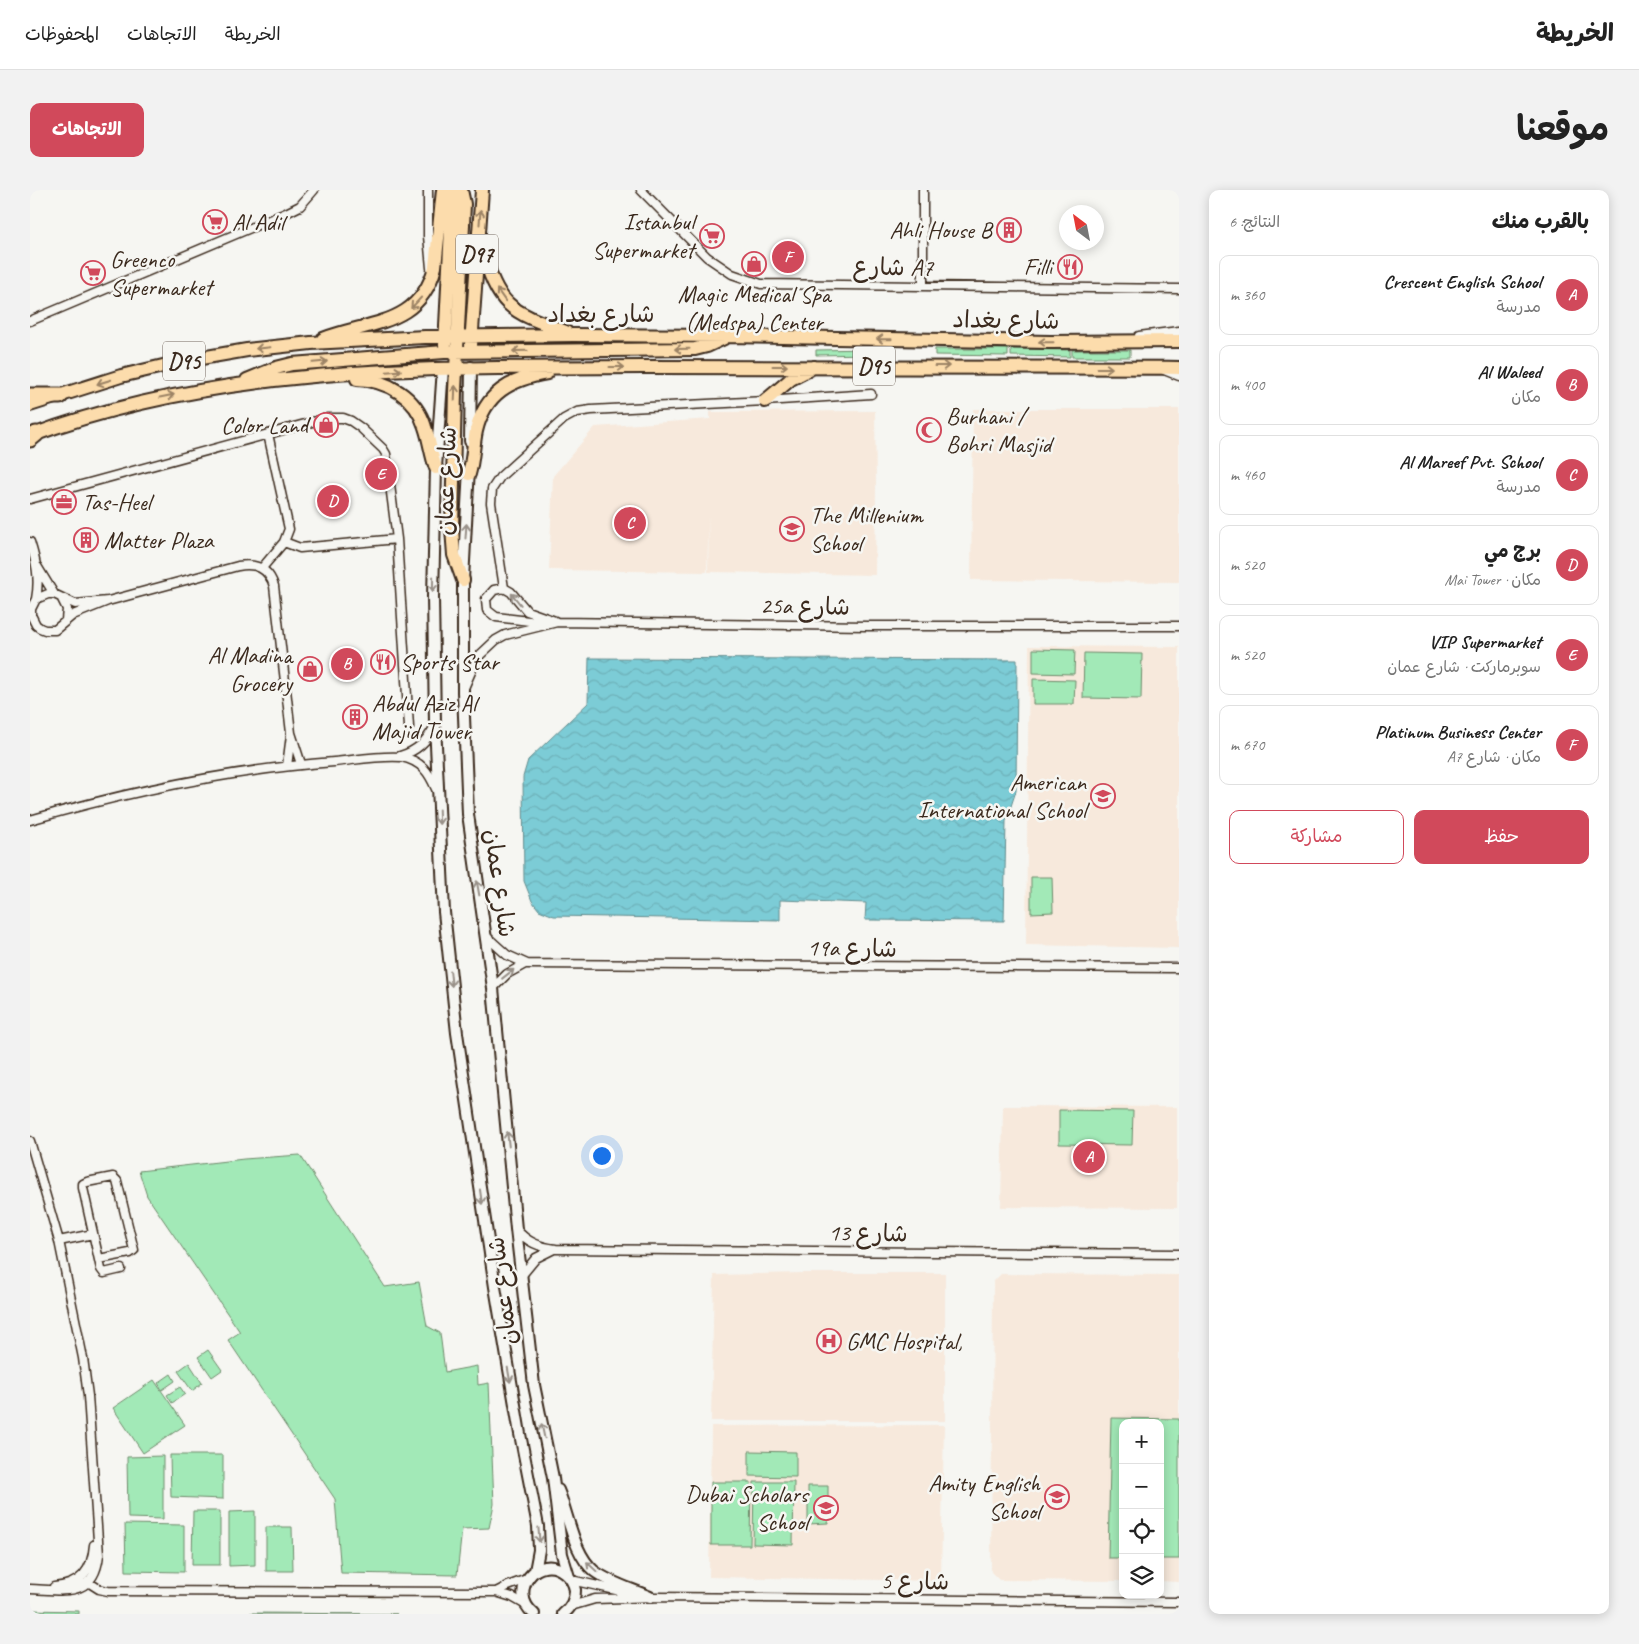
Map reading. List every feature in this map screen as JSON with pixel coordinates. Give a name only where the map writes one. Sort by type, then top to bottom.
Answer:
[{"type":"highway","points":[[30,396],[60,396]]},
{"type":"main road","points":[[312,343],[346,330],[384,321],[412,308],[422,296],[432,277],[436,260],[443,190]]},
{"type":"main road","name":"شارع عمان","points":[[443,368],[453,190]]},
{"type":"main road","points":[[462,190],[464,204],[465,336]]},
{"type":"main road","name":"شارع عمان","points":[[470,367],[465,352],[465,336],[479,238],[482,190]]},
{"type":"main road","points":[[479,238],[489,274],[503,300],[529,318],[572,335]]},
{"type":"main road","name":"شارع بغداد","points":[[30,405],[121,376],[184,361],[247,350],[312,343],[465,336],[572,335],[1050,342],[1179,341]]},
{"type":"main road","points":[[241,384],[266,371],[292,364],[444,352],[694,349],[707,346],[728,336]]},
{"type":"main road","points":[[463,580],[454,556],[452,543],[457,368],[465,352]]},
{"type":"main road","points":[[766,401],[791,379],[818,366]]},
{"type":"main road","name":"شارع بغداد","points":[[32,437],[86,417],[137,403],[189,392],[241,384],[443,368],[818,366],[1179,368]]},
{"type":"main road","points":[[469,474],[479,421],[486,406],[496,394],[509,384],[523,378],[569,367]]},
{"type":"main road","points":[[332,376],[373,381],[404,395],[421,416],[436,468]]},
{"type":"street","points":[[30,321],[286,213],[300,206],[314,190]]},
{"type":"street","points":[[428,190],[428,247],[432,277]]},
{"type":"street","name":"شارع A7","points":[[641,190],[707,257],[732,274],[761,284],[1179,289]]},
{"type":"street","points":[[922,286],[923,190]]},
{"type":"street","points":[[1095,341],[1179,331]]},
{"type":"street","name":"شارع عمان","points":[[470,367],[469,474],[463,580],[462,692],[468,814],[493,988],[516,1230],[534,1385],[553,1478],[560,1544],[575,1590],[566,1611]]},
{"type":"street","name":"شارع عمان","points":[[443,368],[436,468],[433,597],[438,794],[444,912],[457,1033],[494,1287],[538,1526],[539,1550],[535,1571]]},
{"type":"street","points":[[1160,368],[1179,376]]},
{"type":"street","points":[[504,588],[491,503],[492,489],[500,477],[564,419],[577,412],[870,394]]},
{"type":"street","points":[[30,499],[332,417],[343,418],[361,428],[386,454],[397,539],[409,727]]},
{"type":"street","points":[[262,568],[284,542],[288,533],[289,523],[268,434]]},
{"type":"street","points":[[284,542],[294,547],[305,548],[397,539]]},
{"type":"street","points":[[30,542],[37,566],[38,582],[31,615],[33,624],[50,631],[60,628],[66,620],[81,611],[108,601],[238,566],[255,565],[262,568],[271,578],[274,586],[291,733],[302,764]]},
{"type":"street","points":[[37,566],[54,594],[68,602],[81,604],[108,601]]},
{"type":"street","points":[[504,588],[511,592],[527,611],[554,623],[505,619],[491,615],[487,610],[486,599],[494,590],[504,588]]},
{"type":"street","points":[[33,603],[48,594],[54,594]]},
{"type":"street","points":[[62,599],[68,609],[66,620]]},
{"type":"street","name":"25a شارع","points":[[462,692],[474,665],[487,647],[505,636],[554,623],[1179,626]]},
{"type":"street","points":[[30,820],[98,800],[162,785],[302,764],[398,757],[418,749],[426,741],[436,724]]},
{"type":"street","points":[[287,766],[291,733]]},
{"type":"street","points":[[398,757],[416,762],[424,767],[438,794]]},
{"type":"street","name":"19a شارع","points":[[486,936],[500,950],[525,964],[1179,968]]},
{"type":"street","points":[[493,988],[507,974],[525,964]]},
{"type":"street","points":[[30,1141],[59,1241],[86,1377],[98,1548],[98,1562],[94,1575],[88,1582],[70,1591],[34,1590]]},
{"type":"street","points":[[99,1260],[130,1253],[134,1250],[115,1178],[111,1177],[87,1182],[82,1186],[101,1269],[104,1273],[121,1269]]},
{"type":"street","name":"شارع 13","points":[[516,1230],[531,1242],[543,1247],[556,1249],[1179,1254]]},
{"type":"street","points":[[59,1241],[93,1234]]},
{"type":"street","name":"شارع 13","points":[[522,1275],[536,1258],[556,1249]]},
{"type":"street","points":[[553,1478],[578,1550],[588,1564],[606,1578],[650,1597]]},
{"type":"street","points":[[34,1590],[67,1585],[82,1576],[92,1560],[96,1528]]},
{"type":"street","points":[[496,1592],[527,1579],[535,1571],[546,1567],[553,1567],[564,1572],[570,1578]]},
{"type":"street","name":"شارع 5","points":[[570,1578],[650,1597]]},
{"type":"street","points":[[527,1579],[523,1592],[530,1611]]},
{"type":"street","points":[[88,1582],[99,1589],[108,1591],[496,1592],[512,1597],[530,1611]]},
{"type":"street","name":"شارع 5","points":[[566,1611],[595,1599],[650,1597],[1179,1602]]},
{"type":"shaded area","points":[[973,409],[1179,409],[1179,582],[971,580]]},
{"type":"shaded area","points":[[875,411],[875,575],[708,572],[709,516],[707,572],[549,570],[553,476],[595,427],[710,419],[710,412]]},
{"type":"shaded area","name":"American International School","points":[[1029,646],[1179,647],[1179,948],[1026,945]]},
{"type":"shaded area","points":[[1003,1106],[1177,1107],[1177,1208],[1001,1207]]},
{"type":"shaded area","name":"GMC Hospital,","points":[[945,1273],[945,1421],[711,1421],[714,1275]]},
{"type":"shaded area","name":"Amity English School","points":[[1001,1274],[1179,1275],[1179,1582],[1164,1581],[1164,1419],[1119,1419],[1119,1581],[999,1580],[991,1572],[993,1282]]},
{"type":"shaded area","name":"Dubai Scholars School","points":[[944,1425],[941,1581],[709,1577],[711,1426]]},
{"type":"green space","points":[[870,349],[870,354],[816,355],[816,350]]},
{"type":"green space","points":[[935,349],[1008,349],[1008,356],[935,355]]},
{"type":"green space","points":[[1011,349],[1070,350],[1070,357],[1011,356]]},
{"type":"green space","points":[[1072,350],[1130,350],[1130,357],[1072,357]]},
{"type":"green space","points":[[1033,649],[1075,650],[1074,674],[1033,673]]},
{"type":"green space","points":[[1084,653],[1142,654],[1141,699],[1083,698]]},
{"type":"green space","points":[[1033,679],[1075,680],[1074,704],[1033,704]]},
{"type":"green space","points":[[1031,877],[1052,877],[1053,912],[1031,913]]},
{"type":"green space","points":[[1059,1110],[1133,1111],[1132,1145],[1059,1144]]},
{"type":"green space","points":[[300,1155],[385,1287],[419,1282],[427,1326],[440,1333],[445,1372],[477,1366],[478,1385],[489,1383],[494,1504],[489,1528],[462,1529],[457,1575],[341,1573],[335,1499],[228,1340],[240,1332],[147,1196],[139,1171],[244,1159]]},
{"type":"green space","points":[[208,1350],[222,1370],[212,1377],[198,1357]]},
{"type":"green space","points":[[189,1363],[202,1383],[192,1391],[178,1371]]},
{"type":"green space","points":[[171,1374],[175,1381],[162,1390],[158,1383]]},
{"type":"green space","points":[[154,1380],[185,1425],[143,1453],[113,1408]]},
{"type":"green space","points":[[180,1387],[185,1394],[172,1403],[167,1395]]},
{"type":"green space","points":[[1111,1418],[1179,1419],[1179,1559],[1164,1559],[1164,1419],[1119,1419],[1119,1558],[1108,1558]]},
{"type":"green space","points":[[749,1451],[796,1452],[796,1477],[749,1476]]},
{"type":"green space","points":[[170,1455],[223,1455],[223,1499],[171,1497]]},
{"type":"green space","points":[[163,1456],[163,1519],[128,1518],[127,1457]]},
{"type":"green space","points":[[711,1482],[751,1482],[750,1545],[711,1545]]},
{"type":"green space","points":[[754,1482],[794,1482],[793,1545],[753,1544]]},
{"type":"green space","points":[[808,1486],[828,1486],[828,1523],[808,1524]]},
{"type":"green space","points":[[193,1511],[220,1511],[220,1565],[192,1565]]},
{"type":"green space","points":[[255,1511],[255,1565],[229,1566],[229,1512]]},
{"type":"green space","points":[[125,1524],[184,1525],[184,1572],[126,1571]]},
{"type":"green space","points":[[266,1527],[292,1527],[293,1571],[266,1571]]},
{"type":"green space","points":[[30,1610],[79,1611],[79,1614],[30,1614]]},
{"type":"green space","points":[[250,1613],[397,1614],[250,1614]]},
{"type":"water","points":[[589,658],[1017,660],[1016,791],[1006,821],[1004,921],[865,920],[866,903],[780,900],[780,920],[554,916],[539,910],[532,901],[524,881],[523,777],[528,760],[588,703]]},
{"type":"place","name":"Al Adil","points":[[215,222]]},
{"type":"place","name":"Ahli House B","points":[[1009,230]]},
{"type":"place","name":"Istanbul Supermarket","points":[[712,236]]},
{"type":"place","name":"Platinum Business Center","points":[[788,257]]},
{"type":"place","name":"Magic Medical Spa (Medspa) Center","points":[[754,264]]},
{"type":"place","name":"Filli","points":[[1070,267]]},
{"type":"place","name":"Greenco Supermarket","points":[[93,273]]},
{"type":"place","name":"Color Land","points":[[326,425]]},
{"type":"place","name":"Burhani / Bohri Masjid","points":[[929,430]]},
{"type":"place","name":"VIP Supermarket","points":[[381,474]]},
{"type":"place","name":"برج مي","points":[[333,501]]},
{"type":"place","name":"Tas-Heel","points":[[64,502]]},
{"type":"place","name":"Al Mareef Pvt. School","points":[[630,523]]},
{"type":"place","name":"The Millenium School","points":[[792,529]]},
{"type":"place","name":"Matter Plaza","points":[[86,540]]},
{"type":"place","name":"Sports Star","points":[[383,662]]},
{"type":"place","name":"Al Waleed","points":[[347,664]]},
{"type":"place","name":"Al Madina Grocery","points":[[310,669]]},
{"type":"place","name":"Abdul Aziz Al Majid Tower","points":[[355,717]]},
{"type":"place","name":"American International School","points":[[1103,796]]},
{"type":"place","name":"Crescent English School","points":[[1089,1157]]},
{"type":"place","name":"GMC Hospital,","points":[[829,1341]]},
{"type":"place","name":"Amity English School","points":[[1057,1497]]},
{"type":"place","name":"Dubai Scholars School","points":[[826,1508]]}]
